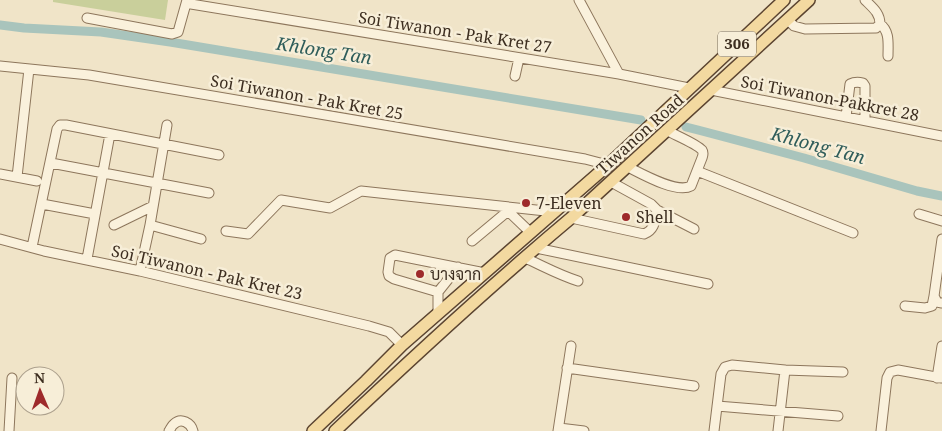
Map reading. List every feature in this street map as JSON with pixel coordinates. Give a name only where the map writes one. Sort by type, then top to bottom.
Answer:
[{"type":"main road","name":"Tiwanon Road","points":[[313,431],[402,345],[608,165],[784,0]]},
{"type":"main road","name":"Tiwanon Road","points":[[338,430],[419,351],[572,218],[809,0]]},
{"type":"street","points":[[87,18],[172,34],[178,32],[187,0]]},
{"type":"street","name":"Soi Tiwanon - Pak Kret 27","points":[[187,0],[191,4],[619,74],[689,88]]},
{"type":"street","points":[[578,0],[619,74]]},
{"type":"street","points":[[788,20],[794,26],[805,29],[876,28],[880,24],[878,12],[866,0]]},
{"type":"street","points":[[880,24],[886,28],[888,56]]},
{"type":"street","points":[[515,76],[519,58]]},
{"type":"street","name":"Soi Tiwanon - Pak Kret 25","points":[[0,66],[89,75],[608,165]]},
{"type":"street","points":[[17,177],[30,69]]},
{"type":"street","points":[[846,116],[850,84],[860,82],[865,86],[865,120]]},
{"type":"street","name":"Soi Tiwanon-Pakkret 28","points":[[712,90],[942,136]]},
{"type":"street","points":[[32,247],[57,129],[60,125],[218,155]]},
{"type":"street","points":[[140,270],[150,225],[167,125]]},
{"type":"street","points":[[628,167],[676,188],[688,188],[691,186],[703,154],[702,150],[668,131]]},
{"type":"street","points":[[87,259],[110,134]]},
{"type":"street","points":[[51,163],[209,193]]},
{"type":"street","points":[[697,171],[853,233]]},
{"type":"street","points":[[0,174],[37,181]]},
{"type":"street","points":[[611,182],[651,204],[657,210],[694,229]]},
{"type":"street","points":[[226,231],[248,234],[281,200],[330,208],[361,191],[555,212]]},
{"type":"street","points":[[42,204],[95,214]]},
{"type":"street","points":[[114,225],[153,206]]},
{"type":"street","points":[[572,218],[644,234],[654,228],[657,210]]},
{"type":"street","points":[[472,241],[508,211],[531,232]]},
{"type":"street","points":[[919,214],[942,221]]},
{"type":"street","points":[[150,225],[201,239]]},
{"type":"street","name":"Soi Tiwanon - Pak Kret 23","points":[[0,239],[140,270],[369,326],[389,332],[402,345]]},
{"type":"street","points":[[905,306],[925,308],[932,306],[942,239]]},
{"type":"street","points":[[536,248],[708,284]]},
{"type":"street","points":[[438,292],[389,276],[390,258],[395,255],[485,273]]},
{"type":"street","points":[[525,258],[560,275],[578,281]]},
{"type":"street","points":[[438,313],[438,292],[458,267]]},
{"type":"street","points":[[934,296],[937,302],[942,303]]},
{"type":"street","points":[[571,346],[558,429],[584,431]]},
{"type":"street","points":[[881,431],[887,378],[890,372],[898,370],[939,378],[942,346]]},
{"type":"street","points":[[714,431],[721,374],[725,367],[732,365],[785,370],[843,372]]},
{"type":"street","points":[[568,368],[694,386]]},
{"type":"street","points":[[778,431],[785,370]]},
{"type":"street","points":[[9,431],[12,378]]},
{"type":"street","points":[[717,406],[838,416]]},
{"type":"street","points":[[0,411],[10,412]]},
{"type":"street","points":[[170,431],[173,424],[180,421],[188,422],[193,431]]},
{"type":"green space","points":[[53,0],[168,0],[165,20],[53,2]]},
{"type":"waterway","name":"Khlong Tan","points":[[0,25],[101,32],[170,42],[641,120]]},
{"type":"waterway","name":"Khlong Tan","points":[[686,127],[804,158],[917,191],[942,196]]},
{"type":"place","name":"7-Eleven","points":[[526,203]]},
{"type":"place","name":"Shell","points":[[626,217]]},
{"type":"place","name":"บางจาก","points":[[420,274]]}]
